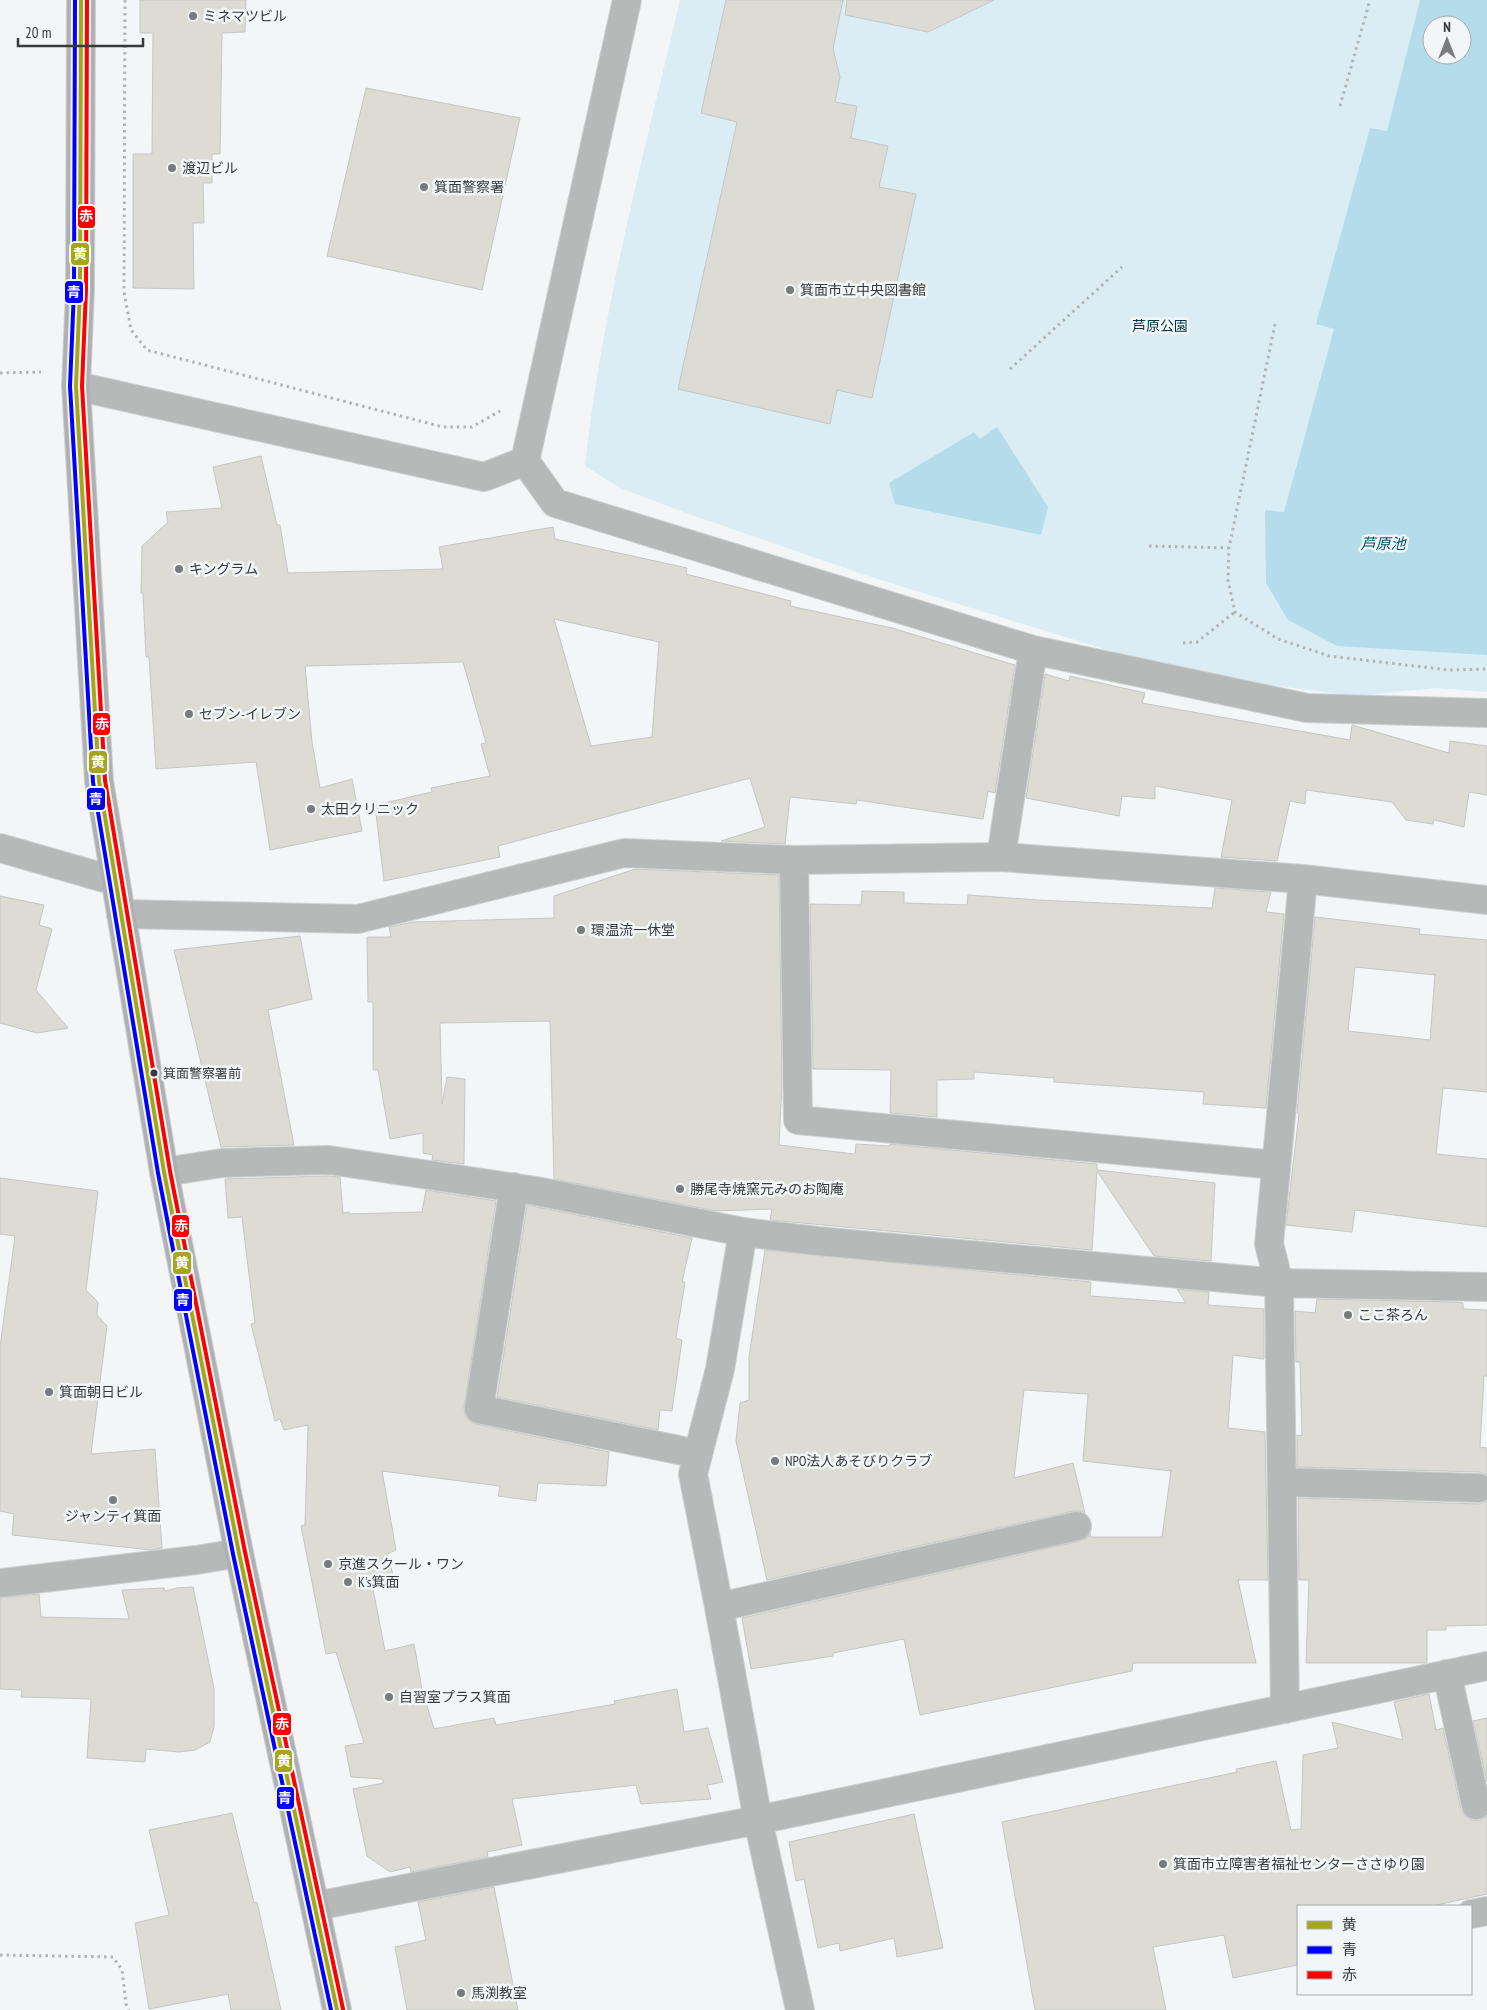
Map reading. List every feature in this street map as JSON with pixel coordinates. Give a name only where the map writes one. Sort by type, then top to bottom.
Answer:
[{"type":"main road","points":[[81,0],[80,290],[76,386],[99,781],[164,1172],[239,1553],[338,2010]]},
{"type":"street","points":[[627,0],[525,461],[555,504],[1033,650],[1307,708],[1487,713]]},
{"type":"street","points":[[76,386],[484,477],[525,461]]},
{"type":"street","points":[[1001,857],[1033,650]]},
{"type":"street","points":[[0,848],[115,881]]},
{"type":"street","points":[[121,914],[358,919],[624,853],[794,860],[1001,857],[1303,879],[1487,900]]},
{"type":"street","points":[[794,860],[798,1120],[1276,1165]]},
{"type":"street","points":[[1285,1709],[1280,1283],[1269,1244],[1303,879]]},
{"type":"street","points":[[164,1172],[222,1163],[329,1160],[514,1188],[743,1232],[818,1242],[1280,1283],[1487,1288]]},
{"type":"street","points":[[514,1188],[479,1409],[698,1454]]},
{"type":"street","points":[[743,1232],[720,1369],[693,1474],[758,1820],[800,2010]]},
{"type":"street","points":[[1282,1482],[1479,1488]]},
{"type":"street","points":[[719,1607],[1077,1526]]},
{"type":"street","points":[[0,1583],[196,1560],[239,1553]]},
{"type":"street","points":[[316,1906],[758,1820],[1487,1666]]},
{"type":"street","points":[[1447,1674],[1476,1805]]},
{"type":"street","points":[[1472,1914],[1487,1911]]},
{"type":"path","points":[[126,0],[124,292],[131,330],[147,350],[443,427],[472,427],[500,410]]},
{"type":"path","points":[[1340,106],[1370,0]]},
{"type":"path","points":[[1010,369],[1122,267]]},
{"type":"path","points":[[1275,324],[1229,548],[1228,580],[1235,612],[1278,639],[1328,656],[1449,670],[1487,669]]},
{"type":"path","points":[[0,372],[42,372]]},
{"type":"path","points":[[1149,546],[1229,548]]},
{"type":"path","points":[[1178,643],[1197,642],[1235,612]]},
{"type":"path","points":[[0,1955],[113,1957],[122,1970],[126,2004],[129,2010]]},
{"type":"green space","name":"芦原公園","points":[[680,0],[1487,0],[1487,692],[1437,688],[1355,696],[1248,682],[1133,658],[865,575],[620,488],[585,466],[602,348],[639,173]]},
{"type":"water","name":"芦原池","points":[[1420,0],[1487,0],[1487,655],[1337,646],[1288,620],[1266,583],[1265,510],[1284,512],[1334,329],[1316,324],[1370,128],[1387,131]]},
{"type":"water","points":[[997,427],[1048,507],[1041,535],[895,504],[889,483],[974,432],[980,439]]},
{"type":"building","name":"渡辺ビル","points":[[140,0],[246,0],[245,32],[222,33],[220,154],[212,154],[212,183],[203,183],[204,223],[193,223],[194,289],[133,288],[133,154],[152,154],[153,33],[140,33]]},
{"type":"building","points":[[726,0],[843,0],[833,49],[840,77],[835,102],[857,106],[851,138],[888,146],[879,187],[916,194],[872,398],[837,390],[830,424],[678,389],[737,122],[701,113]]},
{"type":"building","points":[[847,0],[994,0],[928,32],[845,15]]},
{"type":"building","name":"箕面警察署","points":[[366,88],[520,118],[482,290],[327,256]]},
{"type":"building","points":[[261,456],[277,525],[280,525],[288,573],[443,569],[439,547],[553,527],[555,539],[687,568],[686,574],[791,601],[790,606],[892,628],[1015,665],[995,793],[988,791],[983,819],[857,800],[856,804],[790,797],[785,844],[721,841],[765,827],[750,778],[498,846],[500,857],[384,881],[375,805],[432,792],[431,788],[490,776],[481,744],[486,743],[463,662],[305,666],[312,742],[320,788],[352,779],[362,831],[270,850],[256,762],[156,769],[149,657],[146,657],[143,593],[141,593],[142,546],[168,522],[166,512],[222,508],[213,467]],"holes":[[[554,619],[659,642],[652,737],[591,746]]]},
{"type":"building","points":[[1045,674],[1069,681],[1070,676],[1145,693],[1142,703],[1350,740],[1352,725],[1449,753],[1450,741],[1487,746],[1487,795],[1469,792],[1464,827],[1434,820],[1433,824],[1406,820],[1392,802],[1306,790],[1305,804],[1290,801],[1277,861],[1221,857],[1232,800],[1155,786],[1155,799],[1122,796],[1119,816],[1026,798]]},
{"type":"building","points":[[635,869],[779,875],[782,1083],[779,1145],[855,1154],[856,1144],[890,1146],[890,1144],[1097,1164],[1097,1170],[1215,1183],[1211,1261],[1154,1256],[1097,1171],[1092,1250],[770,1220],[772,1209],[716,1211],[554,1179],[550,1021],[440,1023],[442,1104],[447,1077],[465,1079],[464,1164],[432,1160],[433,1155],[423,1153],[423,1133],[390,1139],[378,1070],[373,1070],[373,1002],[368,1002],[367,937],[391,937],[389,927],[413,922],[554,918],[554,896]]},
{"type":"building","points":[[1215,888],[1271,892],[1266,912],[1284,914],[1266,1108],[1203,1104],[1204,1092],[1054,1082],[1054,1078],[974,1072],[974,1079],[937,1080],[937,1117],[890,1113],[891,1070],[813,1069],[810,904],[861,905],[862,891],[904,892],[904,903],[967,905],[968,895],[1212,908]]},
{"type":"building","points":[[0,896],[44,905],[39,925],[52,929],[36,990],[68,1028],[37,1033],[0,1023]]},
{"type":"building","points":[[1315,917],[1420,929],[1419,934],[1487,940],[1487,1092],[1443,1088],[1436,1154],[1487,1159],[1487,1227],[1355,1210],[1352,1232],[1286,1225],[1299,1114],[1297,1113]],"holes":[[[1355,967],[1435,975],[1430,1040],[1348,1031]]]},
{"type":"building","points":[[300,936],[312,999],[268,1010],[294,1145],[221,1147],[174,950]]},
{"type":"building","points":[[340,1177],[343,1213],[349,1212],[349,1214],[422,1212],[426,1190],[496,1201],[464,1407],[465,1415],[469,1421],[476,1424],[609,1452],[606,1486],[538,1483],[536,1501],[498,1496],[500,1486],[382,1471],[396,1550],[387,1554],[395,1581],[372,1584],[385,1651],[414,1644],[422,1689],[434,1729],[494,1718],[496,1725],[615,1704],[614,1701],[677,1689],[684,1732],[708,1728],[723,1782],[707,1785],[711,1799],[641,1804],[636,1785],[512,1799],[522,1845],[487,1852],[488,1857],[411,1872],[410,1867],[390,1872],[367,1856],[353,1789],[383,1783],[383,1779],[351,1777],[345,1746],[364,1743],[336,1652],[326,1654],[301,1526],[305,1525],[308,1425],[284,1430],[280,1419],[275,1421],[251,1324],[255,1323],[242,1217],[228,1218],[225,1179]]},
{"type":"building","points":[[0,1178],[98,1191],[86,1290],[98,1302],[97,1315],[107,1326],[91,1454],[155,1449],[162,1548],[151,1550],[12,1535],[14,1514],[0,1511],[0,1347],[15,1236],[0,1234]]},
{"type":"building","points":[[527,1205],[692,1238],[682,1282],[685,1282],[676,1338],[682,1340],[672,1411],[660,1410],[658,1430],[497,1397]]},
{"type":"building","points":[[765,1250],[1091,1282],[1090,1296],[1186,1303],[1177,1289],[1209,1292],[1208,1305],[1264,1309],[1264,1359],[1233,1355],[1228,1428],[1265,1432],[1268,1580],[1238,1580],[1256,1663],[1133,1663],[1132,1671],[920,1715],[904,1639],[833,1653],[833,1656],[751,1669],[742,1618],[1080,1541],[1087,1538],[1090,1533],[1091,1537],[1162,1537],[1171,1471],[1083,1461],[1088,1394],[1024,1390],[1014,1478],[1073,1463],[1085,1513],[1074,1511],[767,1580],[736,1441],[740,1403],[749,1400],[749,1357]]},
{"type":"building","points":[[1317,1299],[1455,1302],[1463,1303],[1463,1309],[1487,1310],[1487,1376],[1484,1376],[1480,1447],[1487,1448],[1487,1475],[1479,1472],[1297,1467],[1297,1435],[1302,1436],[1300,1362],[1296,1362],[1295,1311],[1315,1313]]},
{"type":"building","points":[[1298,1498],[1479,1504],[1487,1501],[1487,1625],[1446,1626],[1446,1630],[1427,1630],[1427,1663],[1306,1663],[1309,1580],[1299,1580]]},
{"type":"building","points":[[193,1587],[214,1688],[214,1726],[210,1742],[195,1750],[179,1752],[146,1749],[145,1762],[87,1758],[91,1699],[21,1697],[22,1690],[0,1689],[0,1598],[39,1594],[41,1617],[129,1619],[122,1590],[164,1588],[165,1591]]},
{"type":"building","name":"箕面市立障害者福祉センターささゆり園","points":[[1429,1694],[1436,1730],[1443,1728],[1461,1809],[1465,1816],[1472,1820],[1480,1820],[1487,1816],[1487,1894],[1437,1905],[1297,1905],[1297,1965],[1233,1978],[1224,1935],[1153,1947],[1166,2010],[1035,2010],[1002,1822],[1237,1772],[1236,1769],[1276,1761],[1291,1830],[1301,1829],[1303,1755],[1338,1748],[1332,1722],[1403,1740],[1394,1702]]},
{"type":"building","points":[[1487,1718],[1487,1782],[1473,1721]]},
{"type":"building","points":[[232,1813],[254,1903],[257,1902],[281,2010],[231,2010],[228,1994],[149,2009],[135,1923],[169,1915],[149,1830]]},
{"type":"building","points":[[914,1814],[943,1948],[897,1957],[894,1938],[840,1951],[839,1943],[818,1948],[804,1879],[796,1881],[789,1842]]},
{"type":"building","points":[[494,1887],[518,2010],[407,2010],[395,1947],[426,1940],[418,1902]]},
{"type":"transit line","name":"青","points":[[75,0],[74,290],[70,386],[93,782],[158,1173],[233,1554],[331,2010]]},
{"type":"transit line","name":"黄","points":[[81,0],[80,290],[76,386],[99,781],[164,1172],[239,1553],[337,2010]]},
{"type":"transit line","name":"赤","points":[[87,0],[86,290],[82,386],[105,780],[170,1171],[245,1552],[343,2009]]},
{"type":"place","name":"ミネマツビル","points":[[193,16]]},
{"type":"place","name":"渡辺ビル","points":[[172,168]]},
{"type":"place","name":"箕面警察署","points":[[424,187]]},
{"type":"place","name":"箕面市立中央図書館","points":[[790,290]]},
{"type":"place","name":"キングラム","points":[[179,569]]},
{"type":"place","name":"セブン-イレブン","points":[[189,714]]},
{"type":"place","name":"太田クリニック","points":[[311,809]]},
{"type":"place","name":"環温流一休堂","points":[[581,930]]},
{"type":"place","name":"箕面警察署前","points":[[154,1073]]},
{"type":"place","name":"勝尾寺焼窯元みのお陶庵","points":[[680,1189]]},
{"type":"place","name":"ここ茶ろん","points":[[1348,1315]]},
{"type":"place","name":"箕面朝日ビル","points":[[49,1392]]},
{"type":"place","name":"NPO法人あそびりクラブ","points":[[775,1461]]},
{"type":"place","name":"ジャンティ箕面","points":[[113,1500]]},
{"type":"place","name":"京進スクール・ワン","points":[[328,1564]]},
{"type":"place","name":"K's箕面","points":[[348,1582]]},
{"type":"place","name":"自習室プラス箕面","points":[[389,1697]]},
{"type":"place","name":"箕面市立障害者福祉センターささゆり園","points":[[1163,1864]]},
{"type":"place","name":"馬渕教室","points":[[461,1993]]}]
